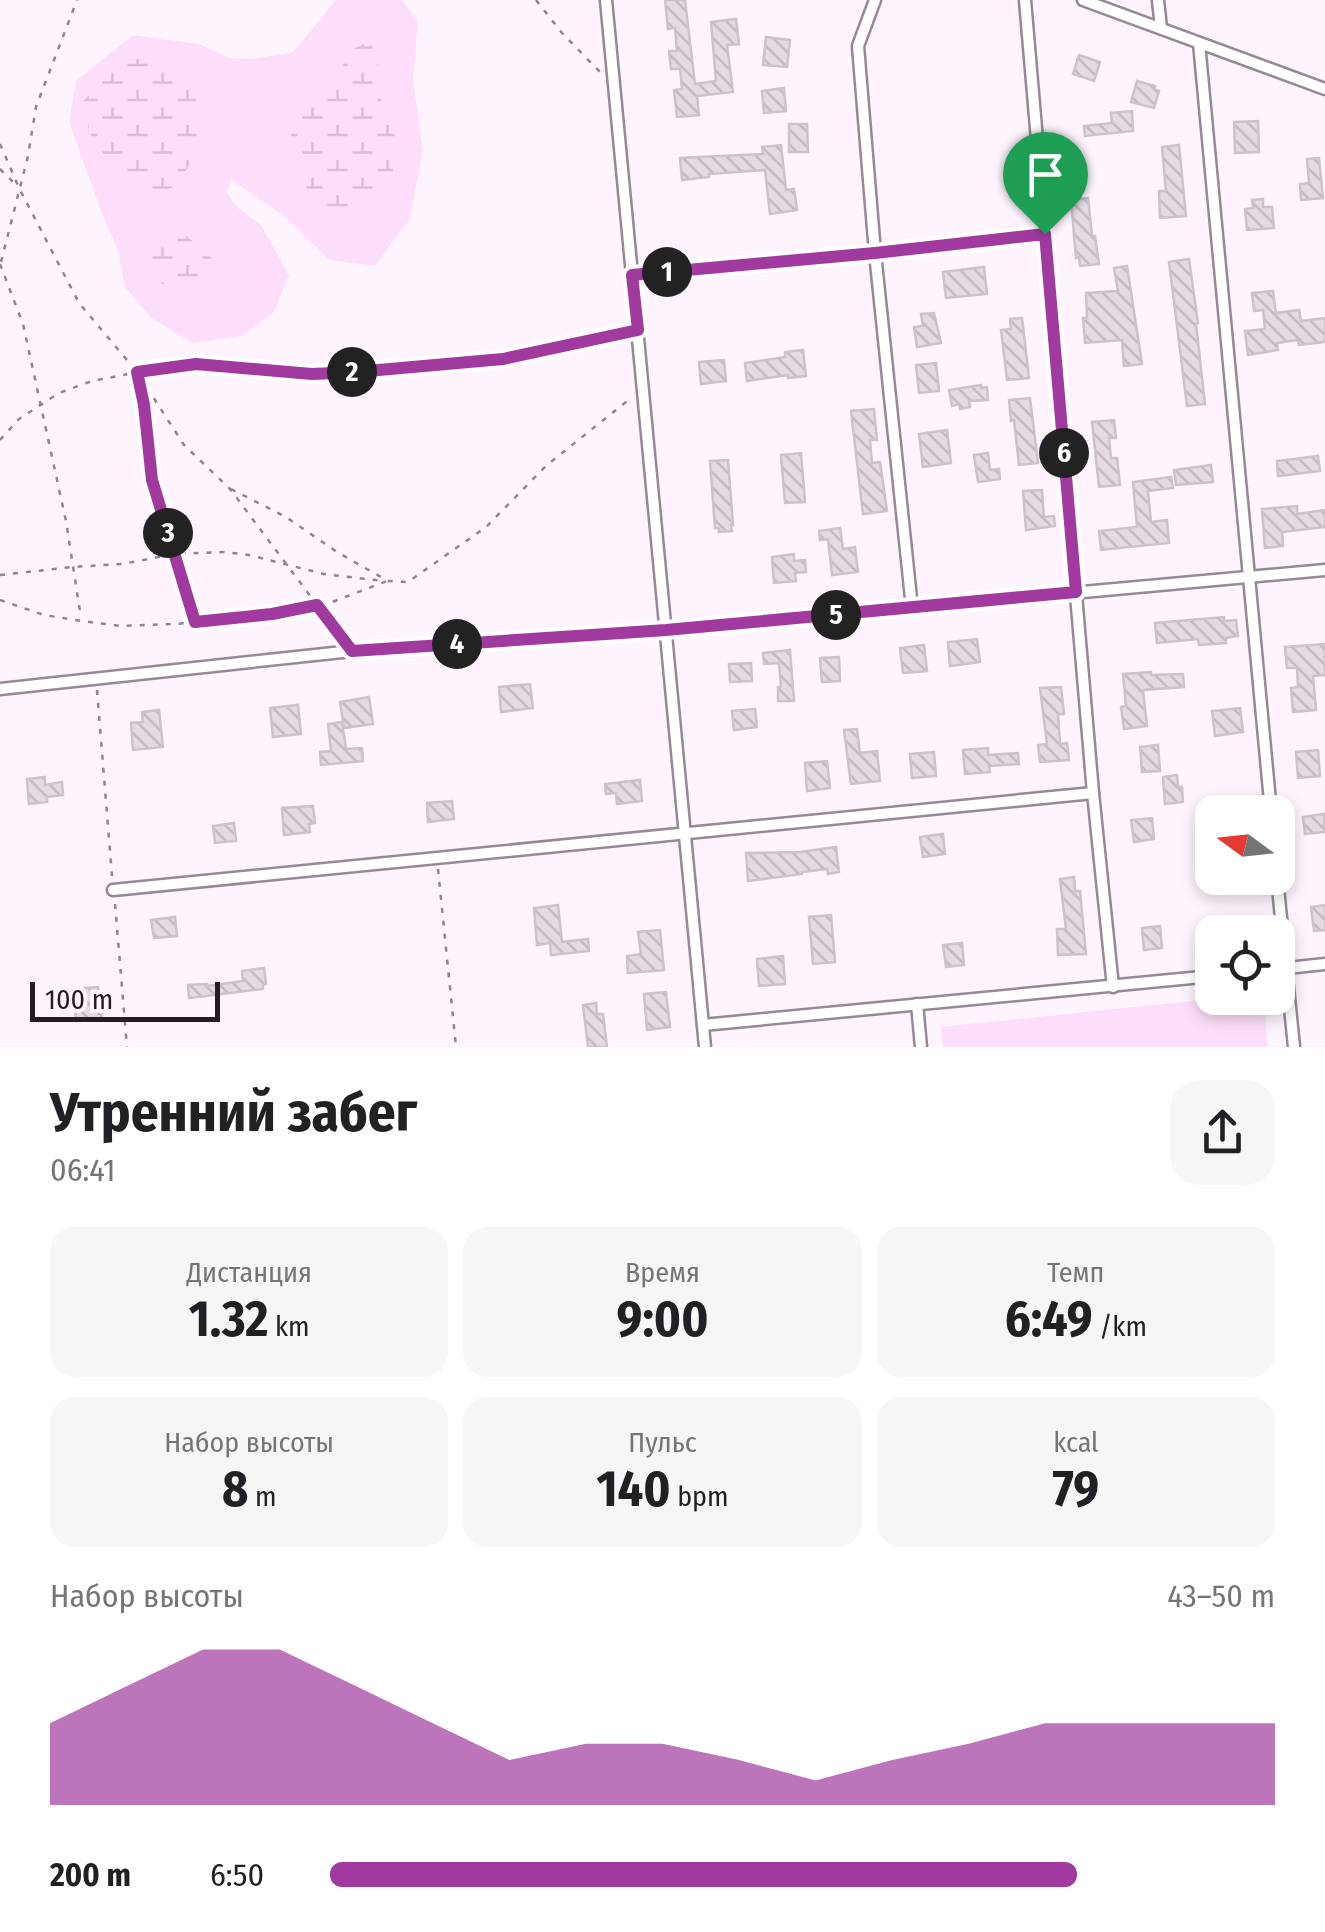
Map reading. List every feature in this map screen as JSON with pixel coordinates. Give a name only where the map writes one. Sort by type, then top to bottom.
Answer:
[{"type":"street","points":[[606,0],[705,1047]]},
{"type":"street","points":[[875,0],[858,46],[912,608]]},
{"type":"street","points":[[1025,0],[1112,988]]},
{"type":"street","points":[[1084,0],[1325,89]]},
{"type":"street","points":[[1158,0],[1161,28]]},
{"type":"street","points":[[1199,42],[1268,795]]},
{"type":"street","points":[[632,275],[1045,234]]},
{"type":"street","points":[[0,688],[352,651],[666,630],[1325,570]]},
{"type":"street","points":[[113,890],[1092,793]]},
{"type":"street","points":[[1295,967],[1325,964]]},
{"type":"street","points":[[702,1026],[1195,978]]},
{"type":"street","points":[[917,1004],[921,1047]]},
{"type":"street","points":[[1289,1015],[1294,1047]]},
{"type":"path","points":[[77,0],[36,106],[28,156],[0,265],[23,324],[66,521],[82,621]]},
{"type":"path","points":[[536,0],[604,76]]},
{"type":"path","points":[[0,144],[18,188],[80,303],[137,372],[184,446],[230,488],[352,651]]},
{"type":"path","points":[[0,168],[18,188]]},
{"type":"path","points":[[0,440],[19,419],[58,392],[137,372],[196,364],[312,374],[356,372],[503,359],[638,330]]},
{"type":"path","points":[[137,372],[152,480],[195,622]]},
{"type":"path","points":[[0,575],[122,564],[175,554],[224,552],[324,574],[408,582],[486,526],[575,441],[644,392]]},
{"type":"path","points":[[230,488],[286,517],[388,581]]},
{"type":"path","points":[[0,600],[44,614],[121,626],[272,614],[327,604],[388,581]]},
{"type":"path","points":[[96,677],[126,1047]]},
{"type":"path","points":[[436,858],[456,1047]]},
{"type":"green space","points":[[336,0],[402,0],[418,23],[413,80],[423,151],[410,218],[375,266],[329,260],[283,215],[231,180],[227,192],[237,207],[261,225],[289,275],[274,312],[242,336],[193,343],[151,318],[125,287],[118,250],[69,122],[76,81],[133,35],[199,44],[230,58],[253,59],[293,52]]},
{"type":"green space","points":[[369,42],[380,52],[377,74],[382,103],[397,141],[391,182],[376,206],[335,218],[300,176],[290,123],[317,91],[336,81],[350,50]]},
{"type":"green space","points":[[143,56],[172,67],[197,92],[194,121],[199,148],[177,186],[147,196],[124,180],[94,143],[80,105],[107,75]]},
{"type":"green space","points":[[162,229],[182,232],[217,263],[220,277],[181,295],[156,280],[143,247]]},
{"type":"green space","points":[[1195,1001],[1195,1015],[1266,1015],[1267,1047],[943,1047],[941,1027]]},
{"type":"building","points":[[665,0],[685,0],[695,84],[716,81],[711,22],[736,19],[739,44],[727,45],[733,92],[697,96],[699,115],[677,117],[674,90],[682,89],[680,69],[671,69],[669,51],[677,51],[675,28],[668,29]]},
{"type":"building","points":[[766,37],[790,40],[787,67],[763,65]]},
{"type":"building","points":[[1079,55],[1100,62],[1094,81],[1073,74]]},
{"type":"building","points":[[1137,81],[1159,91],[1154,108],[1131,102]]},
{"type":"building","points":[[784,88],[786,111],[764,113],[762,91]]},
{"type":"building","points":[[1132,111],[1133,131],[1085,136],[1084,126],[1112,123],[1111,113]]},
{"type":"building","points":[[1258,121],[1259,152],[1235,153],[1234,122]]},
{"type":"building","points":[[789,124],[807,124],[808,152],[789,152]]},
{"type":"building","points":[[781,145],[786,190],[794,189],[797,210],[770,214],[765,170],[682,180],[680,158],[763,154],[762,147]]},
{"type":"building","points":[[1179,145],[1186,216],[1160,218],[1159,191],[1166,191],[1162,147]]},
{"type":"building","points":[[1319,158],[1323,198],[1301,200],[1300,184],[1309,183],[1307,159]]},
{"type":"building","points":[[1088,198],[1099,264],[1080,266],[1071,200]]},
{"type":"building","points":[[1263,199],[1263,207],[1272,207],[1274,228],[1247,230],[1245,209],[1253,208],[1252,200]]},
{"type":"building","points":[[1189,259],[1205,404],[1187,406],[1169,262]]},
{"type":"building","points":[[1127,266],[1142,364],[1124,366],[1122,340],[1085,343],[1083,318],[1087,318],[1086,293],[1118,291],[1114,268]]},
{"type":"building","points":[[984,267],[987,294],[946,298],[943,272]]},
{"type":"building","points":[[1273,291],[1276,313],[1299,310],[1301,321],[1325,318],[1325,342],[1277,343],[1278,350],[1248,355],[1245,331],[1265,329],[1263,310],[1254,311],[1252,293]]},
{"type":"building","points":[[934,313],[941,343],[917,347],[914,327],[923,326],[921,314]]},
{"type":"building","points":[[1022,318],[1029,378],[1007,380],[1001,330],[1011,329],[1010,319]]},
{"type":"building","points":[[803,350],[806,376],[747,381],[745,363]]},
{"type":"building","points":[[724,360],[726,381],[701,384],[699,362]]},
{"type":"building","points":[[936,363],[939,391],[919,393],[916,365]]},
{"type":"building","points":[[987,387],[988,400],[969,401],[970,407],[960,409],[959,404],[952,406],[949,390]]},
{"type":"building","points":[[1030,398],[1038,463],[1019,465],[1009,400]]},
{"type":"building","points":[[874,409],[877,440],[870,440],[872,463],[880,462],[887,511],[863,514],[851,411]]},
{"type":"building","points":[[1114,420],[1116,438],[1109,438],[1111,458],[1117,458],[1120,485],[1099,487],[1092,422]]},
{"type":"building","points":[[947,430],[951,463],[923,467],[919,434]]},
{"type":"building","points":[[801,453],[805,502],[785,503],[781,455]]},
{"type":"building","points":[[988,453],[990,470],[999,469],[1000,479],[978,482],[974,455]]},
{"type":"building","points":[[1318,456],[1320,471],[1278,476],[1277,461]]},
{"type":"building","points":[[728,460],[733,525],[732,531],[719,532],[715,528],[710,461]]},
{"type":"building","points":[[1211,465],[1213,482],[1176,485],[1174,470]]},
{"type":"building","points":[[1171,477],[1173,488],[1148,491],[1151,522],[1167,520],[1169,543],[1101,550],[1099,531],[1137,527],[1133,482]]},
{"type":"building","points":[[1042,490],[1044,517],[1054,516],[1055,526],[1026,530],[1023,491]]},
{"type":"building","points":[[1297,506],[1297,514],[1325,510],[1325,527],[1282,532],[1283,546],[1265,548],[1262,509]]},
{"type":"building","points":[[840,528],[843,549],[855,547],[858,572],[832,575],[828,539],[820,540],[819,531]]},
{"type":"building","points":[[794,554],[794,561],[805,560],[806,572],[795,573],[796,581],[774,583],[772,557]]},
{"type":"building","points":[[1224,617],[1224,621],[1236,620],[1238,636],[1226,638],[1226,643],[1199,645],[1198,639],[1157,643],[1155,623]]},
{"type":"building","points":[[977,639],[980,662],[950,666],[948,642]]},
{"type":"building","points":[[1325,644],[1325,675],[1313,676],[1316,710],[1293,712],[1291,688],[1298,687],[1297,668],[1287,668],[1285,647]]},
{"type":"building","points":[[924,645],[927,671],[903,673],[900,648]]},
{"type":"building","points":[[790,650],[794,701],[778,701],[779,663],[764,664],[763,653]]},
{"type":"building","points":[[839,657],[840,681],[822,682],[820,658]]},
{"type":"building","points":[[751,663],[752,681],[730,682],[729,664]]},
{"type":"building","points":[[1123,674],[1183,674],[1184,687],[1143,690],[1147,726],[1124,729]]},
{"type":"building","points":[[530,684],[533,708],[501,712],[499,687]]},
{"type":"building","points":[[1061,687],[1064,714],[1058,714],[1060,744],[1067,743],[1069,760],[1040,762],[1038,745],[1047,744],[1040,688]]},
{"type":"building","points":[[369,697],[373,724],[344,728],[340,702]]},
{"type":"building","points":[[298,705],[301,734],[273,737],[270,708]]},
{"type":"building","points":[[1240,708],[1243,732],[1215,736],[1212,711]]},
{"type":"building","points":[[755,709],[757,727],[734,730],[732,711]]},
{"type":"building","points":[[159,710],[163,747],[133,750],[131,723],[143,722],[142,712]]},
{"type":"building","points":[[342,722],[346,749],[362,748],[363,761],[321,765],[320,752],[331,751],[328,724]]},
{"type":"building","points":[[857,729],[860,753],[877,751],[880,781],[851,784],[844,730]]},
{"type":"building","points":[[1158,745],[1160,771],[1142,772],[1140,747]]},
{"type":"building","points":[[988,748],[988,755],[1018,753],[1019,764],[989,766],[990,772],[965,774],[963,750]]},
{"type":"building","points":[[1318,750],[1320,776],[1298,778],[1296,752]]},
{"type":"building","points":[[934,752],[936,776],[912,778],[910,754]]},
{"type":"building","points":[[827,761],[830,788],[807,791],[805,763]]},
{"type":"building","points":[[1177,775],[1183,802],[1165,804],[1163,777]]},
{"type":"building","points":[[45,777],[45,785],[62,782],[63,795],[29,804],[27,779]]},
{"type":"building","points":[[640,780],[642,801],[617,804],[616,793],[606,794],[605,784]]},
{"type":"building","points":[[452,801],[454,819],[428,822],[427,803]]},
{"type":"building","points":[[313,806],[315,823],[309,824],[310,832],[284,835],[282,808]]},
{"type":"building","points":[[1324,814],[1325,832],[1305,834],[1303,817]]},
{"type":"building","points":[[1152,818],[1154,839],[1134,842],[1131,820]]},
{"type":"building","points":[[234,823],[236,841],[215,843],[213,826]]},
{"type":"building","points":[[943,834],[945,854],[923,857],[920,837]]},
{"type":"building","points":[[836,847],[839,872],[828,874],[827,869],[748,881],[746,853]]},
{"type":"building","points":[[1074,877],[1075,891],[1080,891],[1086,954],[1058,955],[1057,929],[1066,929],[1060,879]]},
{"type":"building","points":[[558,905],[562,942],[588,939],[589,951],[551,955],[550,943],[537,945],[534,908]]},
{"type":"building","points":[[1325,905],[1325,930],[1314,931],[1311,907]]},
{"type":"building","points":[[831,915],[835,962],[813,964],[809,917]]},
{"type":"building","points":[[175,917],[177,936],[154,938],[151,920]]},
{"type":"building","points":[[1160,926],[1162,948],[1144,950],[1142,928]]},
{"type":"building","points":[[660,930],[664,970],[628,973],[627,956],[641,954],[638,932]]},
{"type":"building","points":[[962,943],[964,965],[946,967],[943,945]]},
{"type":"building","points":[[783,956],[785,984],[759,986],[757,959]]},
{"type":"building","points":[[264,968],[263,989],[189,998],[188,985],[243,981],[242,971]]},
{"type":"building","points":[[98,987],[102,1018],[76,1021],[73,989]]},
{"type":"building","points":[[666,992],[670,1027],[647,1030],[644,994]]},
{"type":"building","points":[[596,1003],[597,1014],[603,1014],[607,1047],[588,1047],[583,1005]]},
{"type":"route","points":[[1045,234],[1076,592],[666,630],[352,651],[317,605],[195,622],[152,480],[137,372],[196,364],[312,374],[503,359],[638,330],[632,275],[1045,234]]}]
